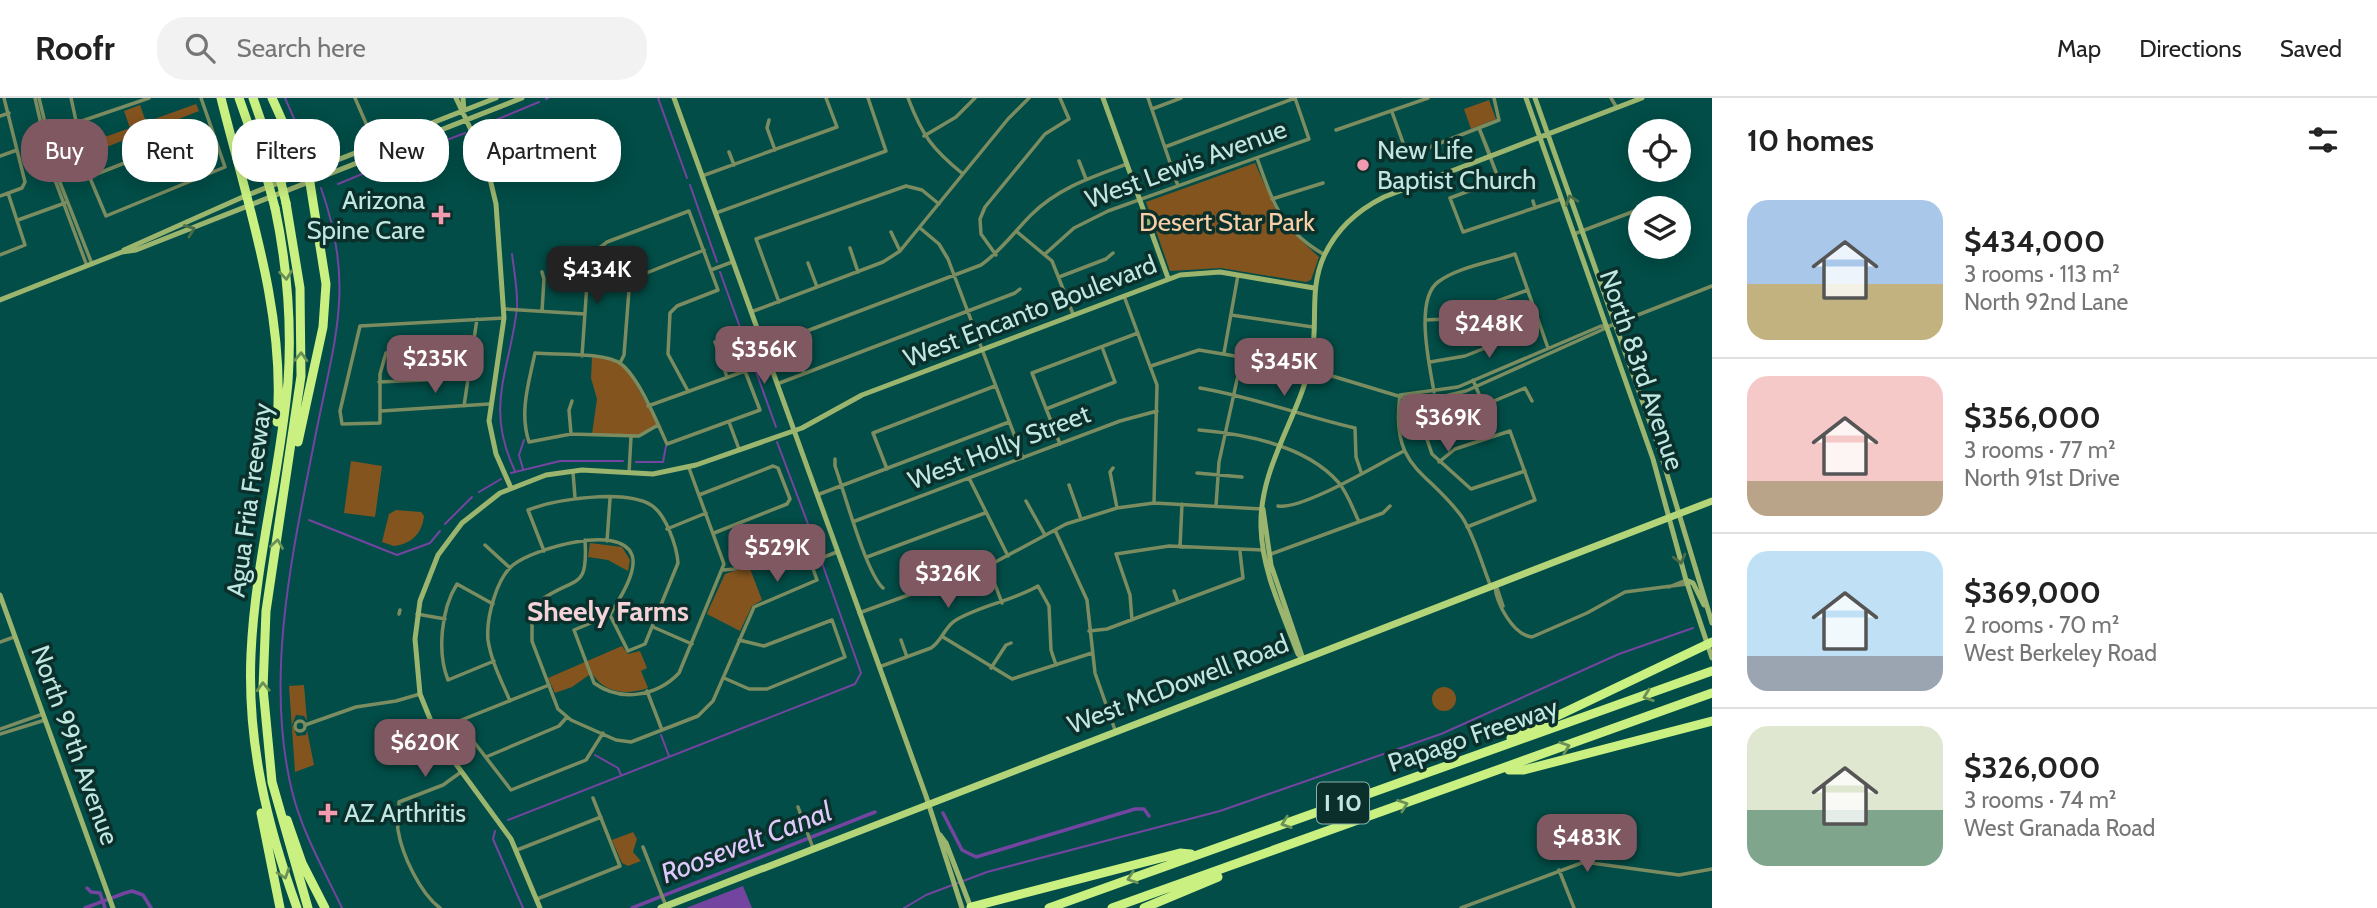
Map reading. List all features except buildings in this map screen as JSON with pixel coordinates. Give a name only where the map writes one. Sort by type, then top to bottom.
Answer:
[{"type":"highway","points":[[221,98],[273,317],[278,382],[277,424],[259,550],[261,565]]},
{"type":"highway","name":"Agua Fria Freeway","points":[[239,98],[275,208],[287,286],[289,356],[284,419],[261,565],[250,657],[254,749],[270,828],[297,908]]},
{"type":"highway","name":"Agua Fria Freeway","points":[[253,98],[278,170],[298,274],[302,353],[296,419],[263,650],[268,755],[278,811],[310,908]]},
{"type":"highway","points":[[272,98],[282,119]]},
{"type":"highway","points":[[280,522],[285,511],[326,307],[324,267],[310,183]]},
{"type":"highway","points":[[1489,752],[1504,741],[1710,649]]},
{"type":"highway","name":"Papago Freeway","points":[[1049,908],[1712,671]]},
{"type":"highway","name":"Papago Freeway","points":[[1112,908],[1712,693]]},
{"type":"highway","points":[[1501,770],[1524,770],[1712,721]]},
{"type":"highway","points":[[254,749],[261,813],[280,908]]},
{"type":"highway","points":[[268,755],[296,848],[325,908]]},
{"type":"highway","points":[[970,908],[1180,853],[1196,854]]},
{"type":"highway","points":[[1144,908],[1270,853]]},
{"type":"main road","points":[[456,98],[467,119]]},
{"type":"main road","points":[[463,98],[464,111]]},
{"type":"main road","points":[[444,119],[496,98]]},
{"type":"main road","points":[[470,119],[522,98]]},
{"type":"main road","points":[[674,98],[954,875],[962,908]]},
{"type":"main road","points":[[1103,98],[1168,278]]},
{"type":"main road","name":"North 83rd Avenue","points":[[1525,98],[1631,394],[1670,517],[1687,582],[1710,649]]},
{"type":"main road","name":"North 83rd Avenue","points":[[1535,98],[1639,391],[1712,624]]},
{"type":"main road","points":[[1303,659],[1298,654],[1263,550],[1261,517],[1278,447],[1309,369],[1314,288],[1325,255],[1347,224],[1372,203],[1548,135],[1615,102],[1642,98]]},
{"type":"main road","points":[[0,300],[122,252],[136,250],[248,208],[354,165]]},
{"type":"main road","points":[[122,252],[134,243],[282,182]]},
{"type":"main road","points":[[492,182],[504,318],[489,404],[492,444],[511,488]]},
{"type":"main road","name":"West Encanto Boulevard","points":[[540,908],[517,850],[434,732],[420,694],[415,650],[417,614],[426,579],[438,555],[462,523],[490,500],[511,488],[546,475],[573,471],[653,474],[689,467],[793,430],[862,395],[1168,278],[1203,272],[1314,288]]},
{"type":"main road","points":[[1631,394],[1639,391]]},
{"type":"main road","name":"West McDowell Road","points":[[663,904],[812,844],[928,803],[1712,501]]},
{"type":"main road","points":[[1263,509],[1270,570]]},
{"type":"main road","points":[[1687,582],[1693,583],[1707,607]]},
{"type":"main road","name":"North 99th Avenue","points":[[0,595],[113,908]]},
{"type":"main road","points":[[954,875],[964,890],[970,908]]},
{"type":"street","points":[[0,196],[25,186],[4,98]]},
{"type":"street","points":[[37,98],[42,119]]},
{"type":"street","points":[[71,98],[75,119]]},
{"type":"street","points":[[88,119],[149,98]]},
{"type":"street","points":[[201,98],[209,119]]},
{"type":"street","points":[[355,98],[364,119]]},
{"type":"street","points":[[702,176],[837,128],[826,98]]},
{"type":"street","points":[[716,213],[886,151],[868,98]]},
{"type":"street","points":[[908,98],[923,136],[940,156],[963,174]]},
{"type":"street","points":[[923,136],[956,117],[975,98]]},
{"type":"street","points":[[751,312],[887,261],[900,251],[1029,98]]},
{"type":"street","points":[[996,255],[984,241],[979,225],[985,206],[1045,134],[1069,119],[1060,98]]},
{"type":"street","points":[[1148,98],[1178,186]]},
{"type":"street","points":[[1152,109],[1181,98]]},
{"type":"street","points":[[1165,147],[1295,98]]},
{"type":"street","name":"West Lewis Avenue","points":[[1045,254],[1074,228],[1108,211],[1309,139],[1295,98]]},
{"type":"street","points":[[1336,130],[1428,98]]},
{"type":"street","points":[[1392,112],[1408,153],[1500,118],[1494,98]]},
{"type":"street","points":[[0,117],[9,113]]},
{"type":"street","points":[[769,121],[767,128],[775,150]]},
{"type":"street","points":[[1479,128],[1499,180],[1450,198],[1463,232],[1561,199]]},
{"type":"street","points":[[218,146],[225,167],[218,170]]},
{"type":"street","points":[[0,156],[18,150]]},
{"type":"street","points":[[729,152],[734,165]]},
{"type":"street","points":[[1257,158],[1272,199],[1291,231],[1325,255]]},
{"type":"street","points":[[1079,161],[1086,179]]},
{"type":"street","points":[[804,373],[791,337],[981,265],[996,255],[1016,231],[1050,199],[1086,179],[1127,164]]},
{"type":"street","points":[[59,182],[89,265]]},
{"type":"street","points":[[91,182],[106,216],[189,182]]},
{"type":"street","points":[[1272,199],[1323,183]]},
{"type":"street","points":[[779,302],[756,239],[891,189],[913,184],[939,204]]},
{"type":"street","points":[[0,255],[25,245],[8,193]]},
{"type":"street","points":[[1533,201],[1535,208]]},
{"type":"street","points":[[18,220],[66,203]]},
{"type":"street","points":[[582,356],[588,265],[597,248],[689,211],[718,290],[673,309],[669,318],[668,354],[688,391]]},
{"type":"street","points":[[1574,234],[1628,213]]},
{"type":"street","points":[[973,225],[979,225]]},
{"type":"street","points":[[920,228],[942,248],[1023,458]]},
{"type":"street","points":[[1016,231],[1052,261],[1073,314]]},
{"type":"street","points":[[891,232],[900,251]]},
{"type":"street","points":[[849,248],[858,272]]},
{"type":"street","points":[[620,363],[624,355],[629,286],[634,278],[704,250]]},
{"type":"street","points":[[1059,277],[1106,259],[1113,253]]},
{"type":"street","points":[[1434,393],[1425,320],[1434,285],[1449,277],[1515,254],[1549,351]]},
{"type":"street","points":[[711,270],[733,262]]},
{"type":"street","points":[[808,263],[817,287]]},
{"type":"street","points":[[542,272],[542,311]]},
{"type":"street","points":[[1224,353],[1238,275]]},
{"type":"street","points":[[1309,369],[1408,399],[1441,397],[1476,386],[1601,326],[1607,327],[1712,286]]},
{"type":"street","points":[[777,384],[968,312],[1020,289]]},
{"type":"street","points":[[1425,320],[1453,318],[1528,290]]},
{"type":"street","points":[[1124,296],[1157,385],[1154,503]]},
{"type":"street","points":[[504,309],[584,314]]},
{"type":"street","points":[[1231,315],[1313,327]]},
{"type":"street","points":[[473,349],[386,353],[379,382],[380,423],[342,424],[340,411],[360,327],[504,318]]},
{"type":"street","points":[[464,406],[477,319]]},
{"type":"street","points":[[1430,362],[1465,356],[1540,326]]},
{"type":"street","points":[[1060,444],[1032,373],[1139,333]]},
{"type":"street","points":[[715,342],[727,377]]},
{"type":"street","points":[[1046,409],[1115,382],[1102,347]]},
{"type":"street","points":[[1151,366],[1188,351],[1224,353],[1282,364]]},
{"type":"street","points":[[1400,395],[1434,393],[1549,351]]},
{"type":"street","points":[[648,406],[745,371],[760,410],[667,444],[658,425],[648,406],[629,372],[620,363],[582,356],[535,353],[524,409],[529,442],[571,434],[631,437],[645,434],[658,425]]},
{"type":"street","points":[[1216,506],[1218,475],[1242,357]]},
{"type":"street","points":[[379,382],[468,378]]},
{"type":"street","points":[[1473,380],[1485,406]]},
{"type":"street","points":[[887,470],[873,433],[995,386]]},
{"type":"street","points":[[1200,388],[1355,428],[1356,457],[1361,472]]},
{"type":"street","points":[[1525,471],[1471,489],[1438,462],[1428,448],[1421,422],[1456,417],[1525,388],[1532,401]]},
{"type":"street","points":[[1400,395],[1398,424],[1404,451],[1421,478],[1448,500],[1468,527],[1512,627],[1526,636],[1536,636],[1625,592],[1668,588],[1687,582]]},
{"type":"street","points":[[571,434],[569,410],[572,401]]},
{"type":"street","points":[[381,411],[489,404]]},
{"type":"street","name":"West Holly Street","points":[[855,521],[1060,444],[1157,411]]},
{"type":"street","points":[[729,422],[739,449]]},
{"type":"street","points":[[817,495],[1009,422]]},
{"type":"street","points":[[1199,430],[1278,447],[1311,459],[1339,484],[1359,522]]},
{"type":"street","points":[[1438,462],[1455,449],[1510,431],[1535,500],[1468,527]]},
{"type":"street","points":[[629,473],[631,437]]},
{"type":"street","points":[[1278,506],[1287,507],[1324,494],[1404,451]]},
{"type":"street","points":[[835,459],[835,466],[867,557],[877,583],[883,588]]},
{"type":"street","points":[[699,495],[776,466],[790,502],[715,533]]},
{"type":"street","points":[[510,701],[494,662],[488,632],[493,604],[510,568],[544,551],[585,540],[607,541],[625,546],[633,561],[610,615],[574,631],[594,682],[620,695],[632,696],[676,677],[723,570],[724,559],[689,467]]},
{"type":"street","points":[[1113,468],[1111,472],[1117,508]]},
{"type":"street","points":[[573,471],[575,498]]},
{"type":"street","points":[[1197,474],[1242,477]]},
{"type":"street","points":[[969,478],[1008,556]]},
{"type":"street","points":[[1069,485],[1081,519]]},
{"type":"street","points":[[544,551],[527,513],[575,498],[650,504],[662,515],[678,564],[645,644],[628,651],[610,615]]},
{"type":"street","points":[[607,541],[610,499]]},
{"type":"street","points":[[1026,501],[1045,535]]},
{"type":"street","points":[[859,613],[988,566],[1055,530],[1117,508],[1154,503],[1263,509]]},
{"type":"street","points":[[1180,547],[1182,504]]},
{"type":"street","points":[[1269,555],[1359,522],[1390,506]]},
{"type":"street","points":[[667,529],[706,513]]},
{"type":"street","points":[[867,557],[985,513]]},
{"type":"street","points":[[1055,530],[1084,588],[1092,653],[1101,692],[1115,731]]},
{"type":"street","points":[[585,540],[586,561],[580,578],[544,598],[531,629],[532,641],[558,709],[567,717],[631,742],[705,712],[724,678],[754,607],[817,580],[804,543],[734,569],[723,570]]},
{"type":"street","points":[[485,545],[510,568]]},
{"type":"street","points":[[1132,620],[1130,595],[1116,554],[1148,547],[1263,550]]},
{"type":"street","points":[[1089,631],[1104,630],[1243,578],[1240,551]]},
{"type":"street","points":[[811,562],[838,552]]},
{"type":"street","points":[[968,564],[971,572]]},
{"type":"street","points":[[988,566],[1002,603]]},
{"type":"street","points":[[926,579],[929,587]]},
{"type":"street","points":[[493,604],[457,584],[445,620],[443,658],[449,680],[494,662]]},
{"type":"street","points":[[879,667],[931,648],[954,621],[1038,586],[1049,606],[1056,665]]},
{"type":"street","points":[[1174,591],[1178,602]]},
{"type":"street","points":[[417,614],[445,620]]},
{"type":"street","points":[[724,678],[749,689],[767,689],[845,657],[832,620],[764,646],[739,640]]},
{"type":"street","points":[[941,626],[946,631]]},
{"type":"street","points":[[653,627],[692,644]]},
{"type":"street","points":[[0,642],[15,637]]},
{"type":"street","points":[[943,637],[1007,678],[1019,679],[1092,653]]},
{"type":"street","points":[[901,640],[907,657]]},
{"type":"street","points":[[990,668],[1006,645],[1011,643]]},
{"type":"street","points":[[434,732],[549,685]]},
{"type":"street","points":[[647,691],[662,730]]},
{"type":"street","points":[[305,725],[356,707],[420,694]]},
{"type":"street","points":[[0,732],[44,717]]},
{"type":"street","points":[[486,757],[559,726],[567,717]]},
{"type":"street","points":[[464,719],[474,742],[511,790],[586,760],[603,733]]},
{"type":"street","points":[[439,908],[424,895],[401,839],[398,829],[399,802],[443,785],[461,772]]},
{"type":"street","points":[[537,899],[620,866],[593,797]]},
{"type":"street","points":[[797,807],[812,844]]},
{"type":"street","points":[[517,850],[601,817]]},
{"type":"street","points":[[643,847],[663,904]]},
{"type":"street","points":[[1461,908],[1559,870],[1590,862],[1679,876],[1712,869]]},
{"type":"street","points":[[1559,870],[1574,908]]},
{"type":"green space","points":[[1489,100],[1496,119],[1471,129],[1464,109]]},
{"type":"green space","points":[[196,104],[199,111],[179,119],[154,119]]},
{"type":"green space","points":[[140,105],[145,119],[127,119],[124,111]]},
{"type":"green space","points":[[122,131],[122,141],[108,147],[108,136]]},
{"type":"green space","name":"Desert Star Park","points":[[1255,163],[1281,222],[1319,257],[1311,280],[1306,282],[1221,268],[1170,271],[1146,202]]},
{"type":"green space","points":[[592,357],[615,360],[629,372],[658,425],[642,436],[592,434],[597,399],[591,378]]},
{"type":"green space","points":[[351,461],[382,466],[375,517],[344,513]]},
{"type":"green space","points":[[396,510],[421,512],[424,516],[415,537],[394,546],[382,542],[389,514]]},
{"type":"green space","points":[[590,543],[622,547],[630,560],[628,571],[608,560],[588,557]]},
{"type":"green space","points":[[749,566],[762,600],[752,606],[740,631],[707,614],[725,574]]},
{"type":"green space","points":[[622,646],[628,654],[640,651],[647,668],[641,671],[648,688],[632,692],[617,691],[603,685],[592,673],[572,687],[555,693],[548,678]]},
{"type":"green space","points":[[304,685],[307,721],[304,716],[296,715],[292,725],[297,736],[306,735],[307,730],[314,765],[295,772],[289,686]]},
{"type":"green space","points":[[1444,687],[1453,690],[1456,699],[1453,708],[1444,711],[1435,708],[1432,699],[1435,690]]},
{"type":"green space","points":[[633,832],[637,839],[633,852],[641,861],[628,866],[622,863],[612,840]]},
{"type":"shaded area","points":[[743,886],[752,908],[686,908]]},
{"type":"waterway","points":[[285,98],[294,119]]},
{"type":"waterway","points":[[658,98],[687,178]]},
{"type":"waterway","points":[[498,119],[539,102]]},
{"type":"waterway","points":[[449,139],[463,134]]},
{"type":"waterway","points":[[338,184],[354,177]]},
{"type":"waterway","points":[[690,185],[717,262]]},
{"type":"waterway","points":[[321,188],[338,255],[338,313],[291,569],[281,659],[281,704],[284,748],[296,806],[342,908]]},
{"type":"waterway","points":[[512,254],[517,308],[500,407],[501,427],[515,471]]},
{"type":"waterway","points":[[720,272],[776,427]]},
{"type":"waterway","points":[[523,469],[519,455],[524,440]]},
{"type":"waterway","points":[[777,442],[819,553]]},
{"type":"waterway","points":[[636,462],[663,462],[666,446]]},
{"type":"waterway","points":[[511,473],[560,461],[623,461]]},
{"type":"waterway","points":[[479,492],[501,479]]},
{"type":"waterway","points":[[445,524],[472,497]]},
{"type":"waterway","points":[[309,520],[397,555],[430,543],[440,531]]},
{"type":"waterway","points":[[508,820],[855,684],[861,673],[822,563]]},
{"type":"waterway","points":[[904,908],[926,895],[987,872],[1220,811],[1441,734],[1619,654],[1693,628]]},
{"type":"waterway","points":[[661,735],[669,756]]},
{"type":"waterway","points":[[595,755],[618,768],[621,775]]},
{"type":"waterway","name":"Roosevelt Canal","points":[[943,813],[962,850],[976,857],[1135,809],[1144,809],[1149,816]]},
{"type":"waterway","name":"Roosevelt Canal","points":[[632,908],[875,812]]},
{"type":"waterway","points":[[495,831],[493,839],[523,908]]},
{"type":"waterway","points":[[87,888],[91,892],[100,893],[105,908]]},
{"type":"waterway","name":"Roosevelt Canal","points":[[85,908],[132,891],[143,895],[151,908]]},
{"type":"place","name":"New Life Baptist Church","points":[[1363,165]]},
{"type":"place","name":"Arizona Spine Care","points":[[441,215]]},
{"type":"place","name":"AZ Arthritis","points":[[328,813]]},
{"type":"district","name":"Sheely Farms","points":[[608,611]]}]
